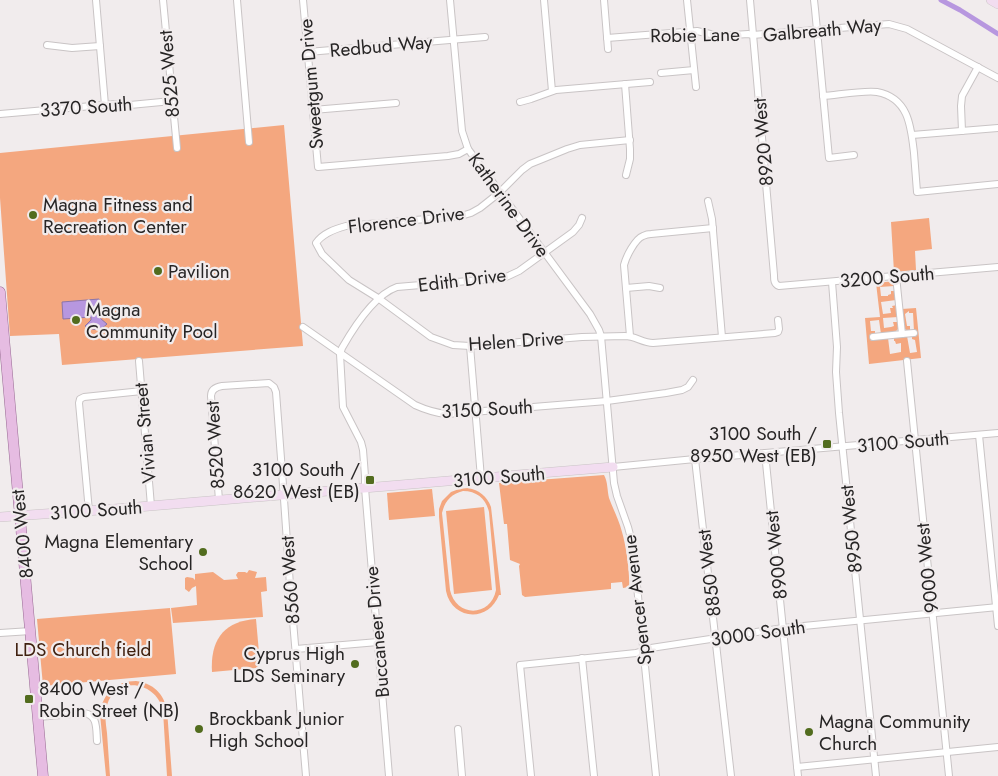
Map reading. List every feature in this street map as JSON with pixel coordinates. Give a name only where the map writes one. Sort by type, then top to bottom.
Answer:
[{"type":"main road","name":"8400 West","points":[[0,292],[5,386],[20,515],[44,776]]},
{"type":"street","points":[[96,0],[105,105]]},
{"type":"street","name":"8525 West","points":[[163,0],[177,148]]},
{"type":"street","points":[[236,0],[249,142]]},
{"type":"street","name":"Sweetgum Drive","points":[[303,0],[318,167],[448,156],[459,154],[468,149]]},
{"type":"street","name":"Katherine Drive","points":[[450,0],[464,141],[499,193],[590,314],[601,336]]},
{"type":"street","points":[[544,0],[552,91]]},
{"type":"street","points":[[604,0],[608,49]]},
{"type":"street","points":[[687,0],[696,88]]},
{"type":"street","name":"8920 West","points":[[750,0],[774,280],[776,284]]},
{"type":"street","points":[[814,0],[829,158],[854,155]]},
{"type":"street","points":[[991,0],[998,4]]},
{"type":"street","name":"Galbreath Way","points":[[753,35],[883,24],[895,25],[907,29],[998,78]]},
{"type":"street","name":"Robie Lane","points":[[607,38],[697,31],[719,36],[753,35]]},
{"type":"street","name":"Redbud Way","points":[[308,52],[485,37]]},
{"type":"street","points":[[46,45],[72,48],[100,46]]},
{"type":"street","points":[[962,131],[962,96],[978,67]]},
{"type":"street","points":[[661,73],[694,70]]},
{"type":"street","points":[[520,102],[552,91],[650,82]]},
{"type":"street","points":[[625,84],[630,140],[630,159],[626,175]]},
{"type":"street","points":[[823,96],[878,92],[898,102],[906,112],[910,123],[917,192],[998,184]]},
{"type":"street","name":"3370 South","points":[[0,114],[172,101]]},
{"type":"street","points":[[313,110],[396,103]]},
{"type":"street","points":[[912,135],[998,128]]},
{"type":"street","name":"Florence Drive","points":[[316,243],[319,238],[331,231],[346,226],[461,216],[471,213],[499,193],[530,164],[567,149],[593,143],[630,140]]},
{"type":"street","points":[[708,201],[713,228],[722,337]]},
{"type":"street","name":"Edith Drive","points":[[378,298],[397,287],[504,278],[519,271],[573,232],[582,218]]},
{"type":"street","points":[[630,336],[624,268],[626,260],[639,238],[651,234],[713,228]]},
{"type":"street","name":"Helen Drive","points":[[316,243],[322,254],[349,280],[378,298],[431,337],[454,345],[470,346],[582,336],[630,336],[653,343],[778,332],[778,320]]},
{"type":"street","name":"3200 South","points":[[776,284],[780,286],[998,267]]},
{"type":"street","points":[[896,276],[902,334]]},
{"type":"street","name":"8950 West","points":[[832,282],[837,347],[836,384],[876,776]]},
{"type":"street","points":[[626,288],[649,286],[660,288]]},
{"type":"street","points":[[340,354],[346,340],[378,298]]},
{"type":"street","name":"3150 South","points":[[303,327],[415,405],[426,410],[447,414],[607,401],[674,392],[688,387],[693,380]]},
{"type":"street","points":[[872,337],[914,333]]},
{"type":"street","name":"Spencer Avenue","points":[[601,336],[617,496],[633,546],[656,776]]},
{"type":"street","points":[[470,346],[481,478]]},
{"type":"street","name":"Buccaneer Drive","points":[[340,354],[342,400],[345,412],[361,442],[363,450],[389,776]]},
{"type":"street","name":"Vivian Street","points":[[139,361],[151,506]]},
{"type":"street","name":"9000 West","points":[[907,361],[949,776]]},
{"type":"street","name":"8520 West","points":[[219,500],[211,396],[213,390],[222,386],[267,382],[273,386]]},
{"type":"street","name":"8560 West","points":[[273,386],[276,392],[306,776]]},
{"type":"street","points":[[89,511],[80,399],[84,397],[142,392]]},
{"type":"street","name":"3100 South","points":[[0,517],[284,495],[998,433]]},
{"type":"street","points":[[979,435],[998,626]]},
{"type":"street","name":"8900 West","points":[[765,453],[798,776]]},
{"type":"street","name":"8850 West","points":[[696,459],[731,776]]},
{"type":"street","name":"3000 South","points":[[532,776],[520,665],[636,653],[651,648],[783,628],[997,607]]},
{"type":"street","points":[[0,633],[31,631]]},
{"type":"street","points":[[296,649],[378,642]]},
{"type":"street","points":[[582,658],[594,776]]},
{"type":"street","points":[[38,717],[89,714],[93,717],[97,741]]},
{"type":"street","points":[[458,729],[462,776]]},
{"type":"street","points":[[797,767],[998,747]]},
{"type":"green space","points":[[284,125],[303,346],[62,365],[59,334],[10,336],[0,198],[0,153]]},
{"type":"green space","points":[[929,218],[932,249],[915,251],[916,270],[894,272],[891,222]]},
{"type":"green space","points":[[895,281],[894,286],[880,287],[881,296],[888,296],[891,294],[891,291],[895,291],[896,300],[881,302],[883,314],[891,313],[890,308],[897,305],[898,317],[883,318],[884,328],[894,326],[893,322],[898,322],[898,329],[895,332],[881,334],[879,320],[870,321],[871,331],[875,331],[875,334],[871,334],[870,338],[888,338],[890,354],[901,352],[901,343],[896,344],[894,337],[907,336],[910,353],[917,352],[915,340],[912,339],[914,331],[913,313],[909,313],[909,311],[905,314],[907,326],[910,326],[908,331],[905,329],[902,309],[916,308],[921,358],[869,364],[865,318],[880,317],[876,283]]},
{"type":"green space","points":[[604,475],[609,498],[619,523],[626,551],[629,587],[623,588],[622,582],[611,583],[611,589],[525,597],[522,595],[520,564],[510,560],[507,524],[504,524],[499,483]]},
{"type":"green space","points":[[468,488],[476,490],[485,497],[491,507],[501,595],[499,595],[494,604],[479,614],[463,612],[455,608],[446,591],[439,509],[442,501],[451,492]],"holes":[[[468,491],[477,494],[486,503],[489,512],[496,590],[493,599],[488,605],[473,611],[459,606],[453,599],[450,590],[442,513],[452,496],[459,492]]]},
{"type":"green space","points":[[432,489],[435,516],[389,520],[387,493]]},
{"type":"green space","points":[[484,507],[492,590],[454,594],[446,511]]},
{"type":"green space","points":[[249,570],[257,572],[255,578],[266,577],[267,591],[261,592],[263,617],[173,623],[171,608],[197,605],[196,586],[189,592],[185,589],[185,578],[193,578],[195,580],[195,574],[213,572],[224,580],[238,579],[236,575],[238,572],[247,573]]},
{"type":"green space","name":"LDS Church field","points":[[170,608],[176,674],[43,686],[37,619]]},
{"type":"green space","points":[[256,619],[260,664],[256,668],[212,672],[214,650],[221,634],[235,624]]},
{"type":"green space","points":[[136,681],[148,684],[157,690],[166,704],[172,776],[167,776],[163,711],[159,701],[153,693],[145,688],[127,686],[119,689],[112,695],[107,705],[106,719],[110,776],[106,776],[100,714],[101,707],[107,695],[116,686]]},
{"type":"shaded area","points":[[99,299],[100,318],[107,324],[102,328],[91,329],[85,326],[91,320],[91,317],[63,319],[62,302]]},
{"type":"waterway","points":[[941,0],[998,34]]},
{"type":"place","name":"Magna Fitness and Recreation Center","points":[[33,215]]},
{"type":"place","name":"Pavilion","points":[[158,271]]},
{"type":"place","name":"Magna Community Pool","points":[[76,320]]},
{"type":"place","name":"3100 South / 8950 West (EB)","points":[[827,444]]},
{"type":"place","name":"3100 South / 8620 West (EB)","points":[[370,480]]},
{"type":"place","name":"Magna Elementary School","points":[[203,552]]},
{"type":"place","name":"Cyprus High LDS Seminary","points":[[355,664]]},
{"type":"place","name":"8400 West / Robin Street (NB)","points":[[29,699]]},
{"type":"place","name":"Brockbank Junior High School","points":[[199,729]]},
{"type":"place","name":"Magna Community Church","points":[[809,732]]}]
